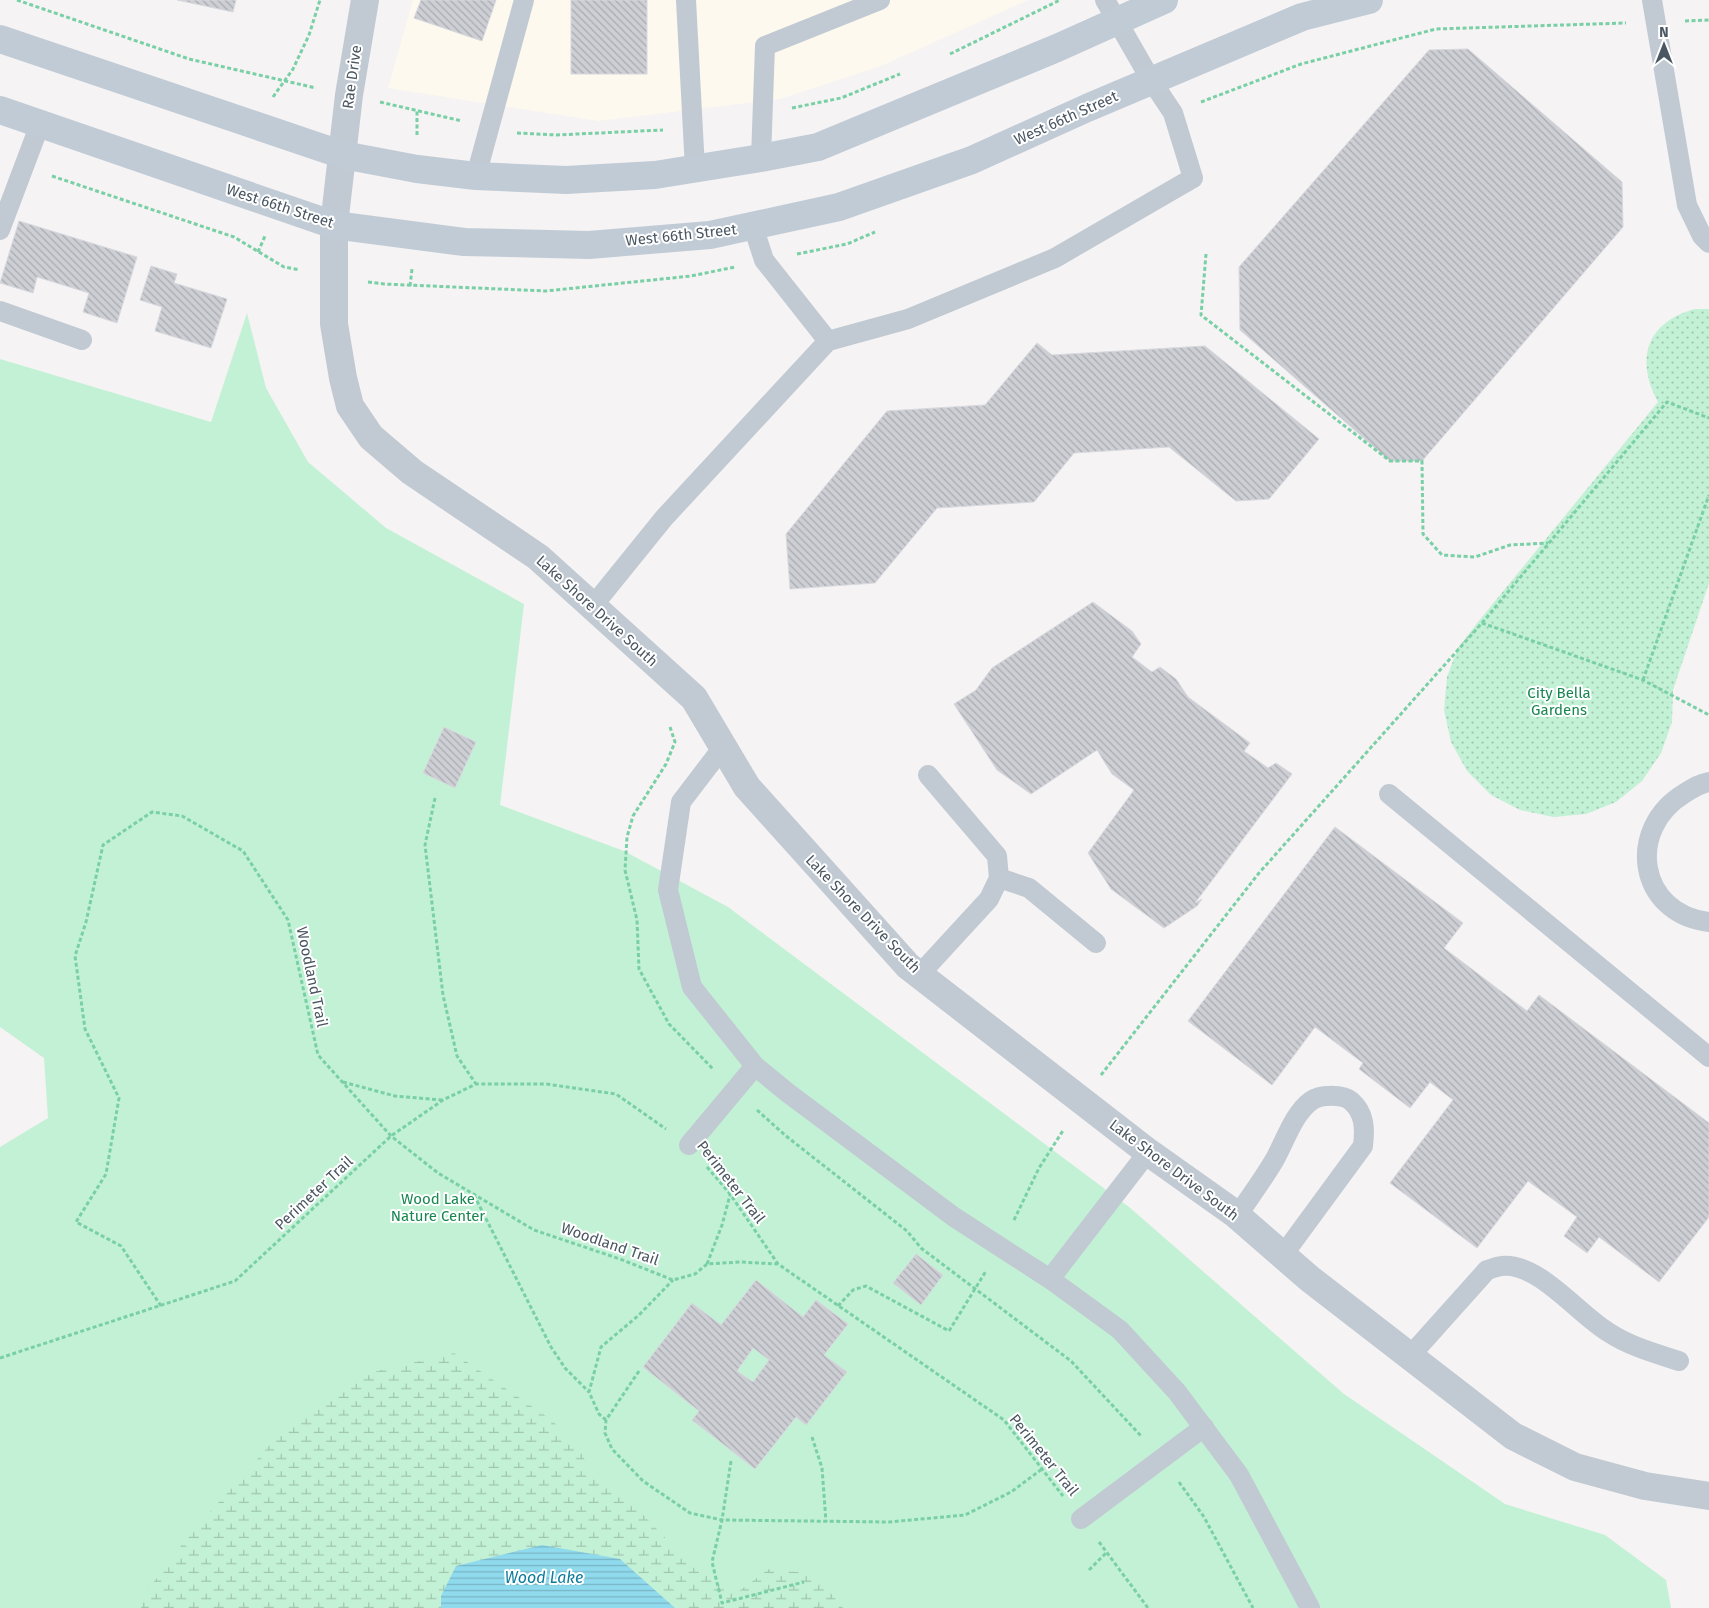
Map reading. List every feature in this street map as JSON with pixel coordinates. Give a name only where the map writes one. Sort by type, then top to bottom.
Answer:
[{"type":"main road","points":[[0,39],[343,155],[417,169],[476,176],[566,180],[655,175],[761,158],[818,146],[1057,48],[1112,10],[1164,0]]},
{"type":"main road","name":"West 66th Street","points":[[0,110],[334,225],[464,242],[589,245],[710,235],[839,206],[972,160],[1151,80],[1302,17],[1369,0]]},
{"type":"street","name":"Rae Drive","points":[[343,155],[349,95],[365,0]]},
{"type":"street","name":"Lake Shore Drive South","points":[[343,155],[334,225],[334,324],[343,378],[350,406],[371,437],[412,472],[538,557],[694,698],[747,787],[908,966],[1148,1152],[1237,1216],[1310,1279],[1513,1436],[1575,1467],[1645,1486],[1709,1496]]},
{"type":"lane","points":[[476,176],[488,127],[517,34],[524,0]]},
{"type":"lane","points":[[686,0],[694,169]]},
{"type":"lane","points":[[761,158],[765,46],[880,0]]},
{"type":"lane","points":[[1652,0],[1687,205],[1702,236],[1709,243]]},
{"type":"lane","points":[[592,607],[664,518],[828,341],[908,319],[1055,258],[1193,178],[1173,112],[1151,80],[1112,10]]},
{"type":"lane","points":[[0,230],[40,124]]},
{"type":"lane","points":[[754,226],[764,260],[828,341]]},
{"type":"lane","points":[[0,311],[82,340]]},
{"type":"lane","points":[[723,746],[681,802],[668,890],[692,987],[755,1066],[788,1093],[954,1217],[1050,1279],[1120,1330],[1177,1392],[1239,1475],[1310,1608]]},
{"type":"lane","points":[[920,974],[989,899],[999,878],[997,856],[928,775]]},
{"type":"lane","points":[[1709,782],[1700,784],[1676,798],[1658,815],[1646,845],[1646,860],[1654,886],[1673,909],[1697,920],[1709,922]]},
{"type":"lane","points":[[1388,794],[1709,1057]]},
{"type":"lane","points":[[999,878],[1029,888],[1096,943]]},
{"type":"lane","points":[[689,1145],[755,1066]]},
{"type":"lane","points":[[1237,1216],[1274,1160],[1303,1108],[1312,1099],[1322,1097],[1332,1096],[1349,1099],[1359,1110],[1365,1127],[1363,1146],[1283,1255]]},
{"type":"lane","points":[[1050,1279],[1148,1152]]},
{"type":"lane","points":[[1410,1356],[1487,1270],[1502,1266],[1520,1268],[1542,1279],[1607,1332],[1627,1343],[1679,1361]]},
{"type":"lane","points":[[1081,1518],[1204,1427]]},
{"type":"path","points":[[17,0],[189,59],[302,85]]},
{"type":"path","points":[[283,81],[293,69],[309,35],[320,0]]},
{"type":"path","points":[[944,57],[1060,0]]},
{"type":"path","points":[[763,114],[840,98],[909,70]]},
{"type":"path","points":[[389,104],[508,132],[556,135],[649,132],[692,126]]},
{"type":"path","points":[[23,166],[234,238],[284,267]]},
{"type":"path","points":[[1206,254],[1201,315],[1390,461],[1422,461],[1423,534],[1442,555],[1475,557],[1510,545],[1549,543]]},
{"type":"path","points":[[838,1306],[853,1290],[866,1286],[949,1331],[1001,1247],[1039,1168],[1081,1100],[1259,873],[1482,623],[1667,402],[1709,418]]},
{"type":"path","points":[[1643,680],[1709,496]]},
{"type":"path","points":[[1482,623],[1643,680],[1709,714]]},
{"type":"path","points":[[435,798],[425,845],[443,995],[458,1056],[476,1084]]},
{"type":"path","name":"Woodland Trail","points":[[161,1306],[121,1246],[76,1222],[106,1174],[119,1098],[85,1029],[75,956],[86,922],[103,845],[152,812],[182,816],[243,851],[288,920],[318,1055],[391,1136],[438,1173],[534,1230],[638,1265],[673,1280],[695,1274],[707,1264],[740,1262],[778,1264]]},
{"type":"path","points":[[341,1082],[395,1096],[443,1100]]},
{"type":"path","name":"Perimeter Trail","points":[[0,1358],[235,1281],[391,1136],[443,1100],[476,1084],[546,1084],[616,1094],[689,1145],[730,1194],[778,1264],[1004,1420],[1081,1518],[1148,1608]]},
{"type":"path","points":[[474,1194],[551,1347],[565,1368],[589,1392],[599,1414],[606,1420]]},
{"type":"path","points":[[707,1264],[722,1225],[730,1194]]},
{"type":"path","points":[[589,1392],[601,1347],[639,1315],[673,1280]]},
{"type":"path","points":[[639,1371],[606,1420],[605,1433],[612,1449],[643,1481],[690,1513],[722,1520],[826,1522],[889,1522],[964,1516],[1011,1492],[1042,1469]]},
{"type":"path","points":[[812,1437],[822,1468],[826,1522]]},
{"type":"path","points":[[731,1461],[722,1520],[712,1562],[722,1603],[804,1582]]},
{"type":"path","points":[[1089,1570],[1107,1552]]},
{"type":"shaded area","points":[[413,0],[1028,0],[881,66],[780,99],[598,121],[388,88]]},
{"type":"green space","name":"City Bella Gardens","points":[[1695,309],[1709,309],[1709,583],[1673,690],[1672,722],[1661,753],[1642,781],[1616,802],[1586,814],[1553,817],[1520,810],[1491,795],[1467,771],[1451,742],[1444,710],[1447,677],[1458,648],[1658,402],[1647,372],[1647,358],[1650,345],[1656,333],[1665,323],[1678,315]]},
{"type":"green space","name":"Wood Lake Nature Center","points":[[247,313],[266,388],[308,462],[386,528],[524,604],[500,805],[624,851],[728,907],[1129,1207],[1344,1394],[1505,1504],[1605,1535],[1666,1580],[1671,1608],[0,1608],[0,1147],[48,1118],[44,1058],[0,1027],[0,359],[211,422]]},
{"type":"green space","points":[[454,1353],[553,1421],[582,1454],[592,1475],[629,1500],[695,1569],[739,1591],[769,1569],[815,1574],[843,1608],[675,1608],[620,1559],[441,1596],[441,1608],[141,1608],[150,1587],[187,1538],[275,1439],[373,1372]]},
{"type":"water","name":"Wood Lake","points":[[542,1545],[620,1559],[675,1608],[441,1608],[441,1596],[456,1566]]},
{"type":"building","points":[[177,0],[236,0],[233,12]]},
{"type":"building","points":[[421,0],[496,0],[482,41],[414,18]]},
{"type":"building","points":[[571,0],[647,0],[647,74],[571,74]]},
{"type":"building","points":[[1468,49],[1622,182],[1623,227],[1422,461],[1390,461],[1240,330],[1239,267],[1429,50]]},
{"type":"building","points":[[19,221],[137,257],[117,323],[83,312],[89,293],[37,277],[33,293],[0,283]]},
{"type":"building","points":[[151,266],[177,274],[174,283],[227,299],[211,348],[155,331],[162,307],[140,300]]},
{"type":"building","points":[[1037,343],[1052,355],[1205,346],[1319,439],[1269,499],[1236,501],[1169,447],[1074,453],[1034,502],[937,508],[875,583],[790,589],[786,534],[887,411],[985,405]]},
{"type":"building","points":[[1093,602],[1132,631],[1141,644],[1132,657],[1152,672],[1160,667],[1176,679],[1188,697],[1250,743],[1244,751],[1268,768],[1276,763],[1292,774],[1195,903],[1202,899],[1197,906],[1164,928],[1111,889],[1088,853],[1134,790],[1112,774],[1097,750],[1031,794],[997,770],[954,704],[976,690],[992,668]]},
{"type":"building","points":[[444,727],[476,742],[455,788],[423,773]]},
{"type":"building","points":[[1335,827],[1463,923],[1444,948],[1527,1011],[1539,995],[1709,1123],[1709,1217],[1659,1282],[1599,1237],[1587,1253],[1564,1236],[1577,1217],[1528,1181],[1477,1248],[1390,1183],[1453,1100],[1430,1082],[1410,1108],[1359,1069],[1363,1063],[1315,1027],[1272,1085],[1188,1021]]},
{"type":"building","points":[[916,1254],[943,1275],[921,1305],[893,1283]]},
{"type":"building","points":[[756,1280],[803,1317],[816,1300],[848,1324],[824,1355],[847,1372],[806,1425],[796,1417],[755,1469],[692,1420],[699,1411],[643,1367],[692,1303],[721,1325]],"holes":[[[753,1348],[769,1360],[753,1382],[737,1371]]]}]
